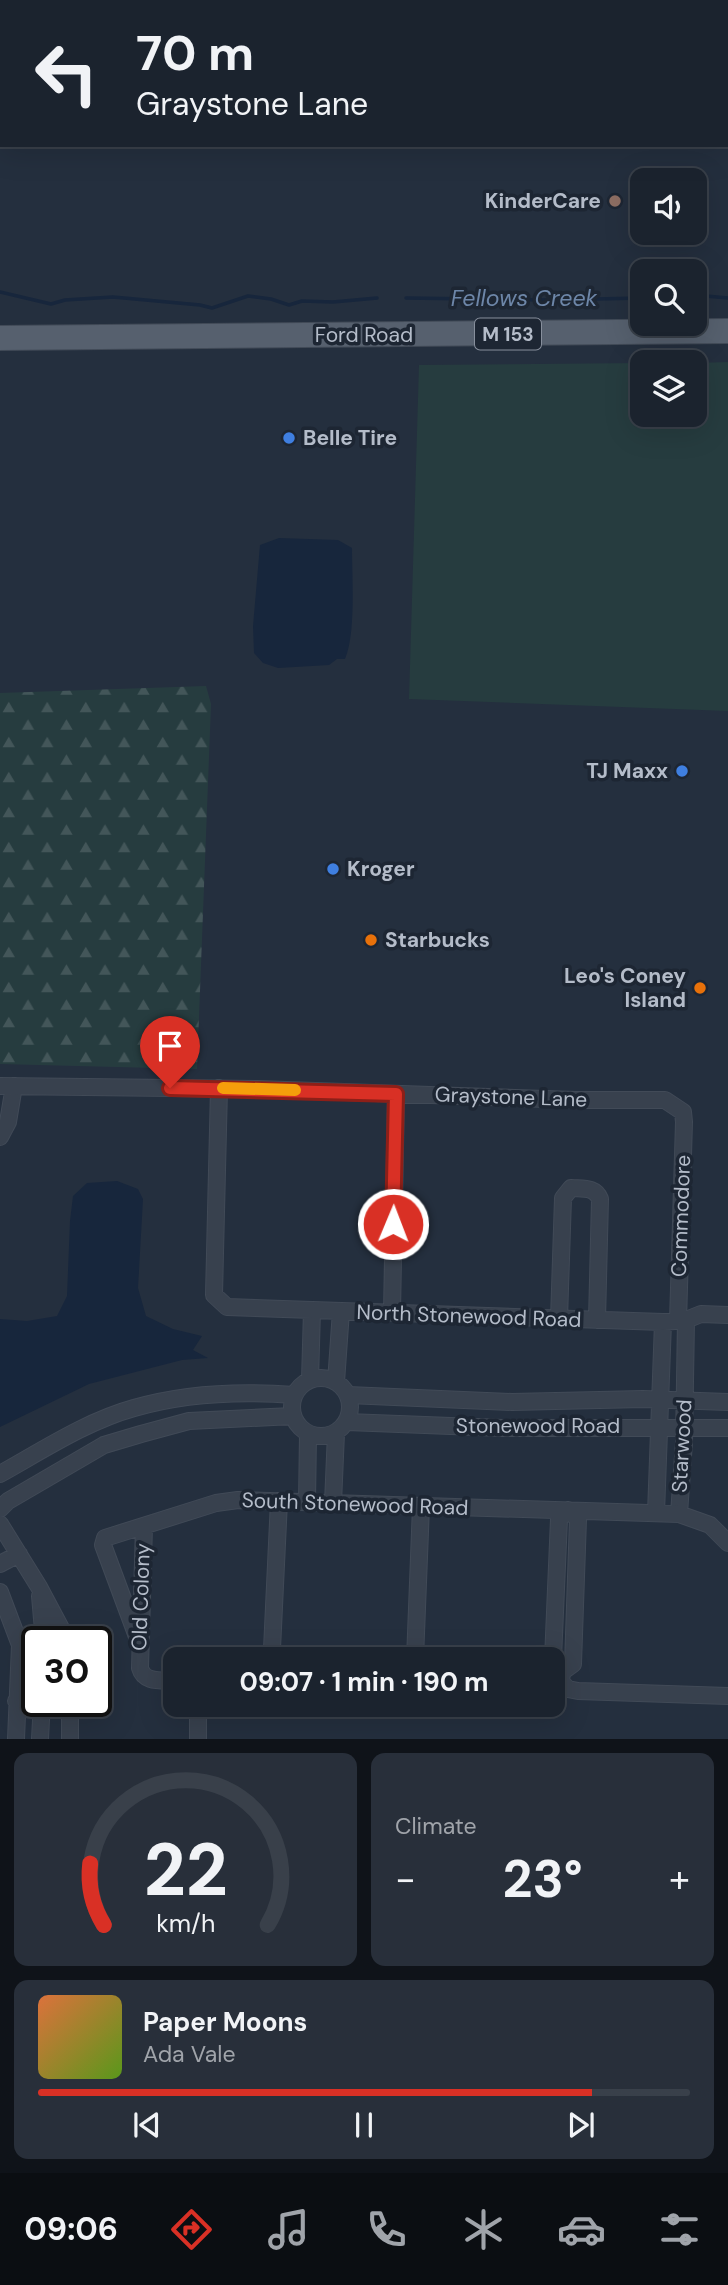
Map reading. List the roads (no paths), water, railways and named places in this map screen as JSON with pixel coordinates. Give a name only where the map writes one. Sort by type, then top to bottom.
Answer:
[{"type":"main road","name":"Ford Road","points":[[0,338],[728,331]]},
{"type":"street","name":"Graystone Lane","points":[[7,1086],[219,1088],[576,1100],[665,1100],[683,1112]]},
{"type":"street","points":[[0,1137],[8,1122],[7,1086]]},
{"type":"street","name":"North Stonewood Road","points":[[219,1088],[214,1296],[227,1307],[597,1320],[675,1321],[701,1314],[728,1315]]},
{"type":"street","points":[[392,1313],[396,1094]]},
{"type":"street","name":"Commodore","points":[[675,1321],[683,1112]]},
{"type":"street","points":[[559,1319],[564,1198],[571,1188],[591,1189],[600,1199],[597,1320]]},
{"type":"street","points":[[310,1380],[312,1310]]},
{"type":"street","points":[[336,1382],[341,1311]]},
{"type":"street","name":"Starwood","points":[[656,1513],[660,1400],[675,1321]]},
{"type":"street","name":"Starwood","points":[[675,1321],[684,1401],[679,1514],[710,1525],[728,1543]]},
{"type":"street","points":[[333,1503],[342,1427],[350,1413],[348,1395],[336,1382],[323,1378],[310,1380],[300,1386],[291,1406],[299,1427],[308,1434],[322,1437],[342,1427]]},
{"type":"street","points":[[0,1474],[74,1434],[134,1408],[187,1397],[226,1394],[294,1395]]},
{"type":"street","name":"Stonewood Road","points":[[348,1395],[512,1402],[728,1402]]},
{"type":"street","points":[[0,1508],[58,1471],[116,1441],[189,1421],[293,1416]]},
{"type":"street","name":"Stonewood Road","points":[[342,1427],[728,1428]]},
{"type":"street","points":[[307,1502],[308,1434]]},
{"type":"street","name":"South Stonewood Road","points":[[139,1642],[103,1545],[104,1538],[225,1500],[679,1514]]},
{"type":"street","points":[[272,1647],[279,1501]]},
{"type":"street","points":[[415,1647],[421,1506]]},
{"type":"street","points":[[565,1666],[573,1664],[578,1519],[568,1510]]},
{"type":"street","points":[[0,1524],[60,1626]]},
{"type":"street","name":"Old Colony","points":[[144,1526],[139,1642],[141,1674],[151,1679],[163,1680]]},
{"type":"street","points":[[0,1564],[19,1554]]},
{"type":"street","points":[[39,1587],[43,1626]]},
{"type":"street","points":[[0,1592],[20,1645],[16,1739]]},
{"type":"street","points":[[565,1684],[568,1689],[578,1691],[728,1696]]},
{"type":"street","points":[[16,1701],[21,1701]]},
{"type":"street","points":[[40,1739],[41,1717]]},
{"type":"street","points":[[69,1739],[70,1717]]},
{"type":"street","points":[[198,1717],[198,1739]]},
{"type":"water","points":[[279,538],[338,540],[352,548],[352,621],[345,659],[337,659],[329,665],[278,668],[263,663],[254,653],[253,626],[260,545]]},
{"type":"water","points":[[117,1181],[138,1189],[143,1199],[138,1288],[146,1316],[173,1329],[202,1336],[193,1350],[208,1358],[182,1360],[89,1384],[0,1427],[0,1319],[27,1321],[57,1316],[67,1296],[73,1196],[87,1183]]},
{"type":"waterway","name":"Fellows Creek","points":[[0,292],[51,304],[65,300],[113,297],[212,308],[248,296],[289,305],[302,301],[333,302],[377,298]]},
{"type":"waterway","name":"Fellows Creek","points":[[707,296],[728,298]]},
{"type":"waterway","name":"Fellows Creek","points":[[406,298],[630,298]]},
{"type":"place","name":"KinderCare","points":[[615,201]]},
{"type":"place","name":"Belle Tire","points":[[289,438]]},
{"type":"place","name":"TJ Maxx","points":[[682,771]]},
{"type":"place","name":"Kroger","points":[[333,869]]},
{"type":"place","name":"Starbucks","points":[[371,940]]},
{"type":"place","name":"Leo's Coney Island","points":[[700,988]]}]
